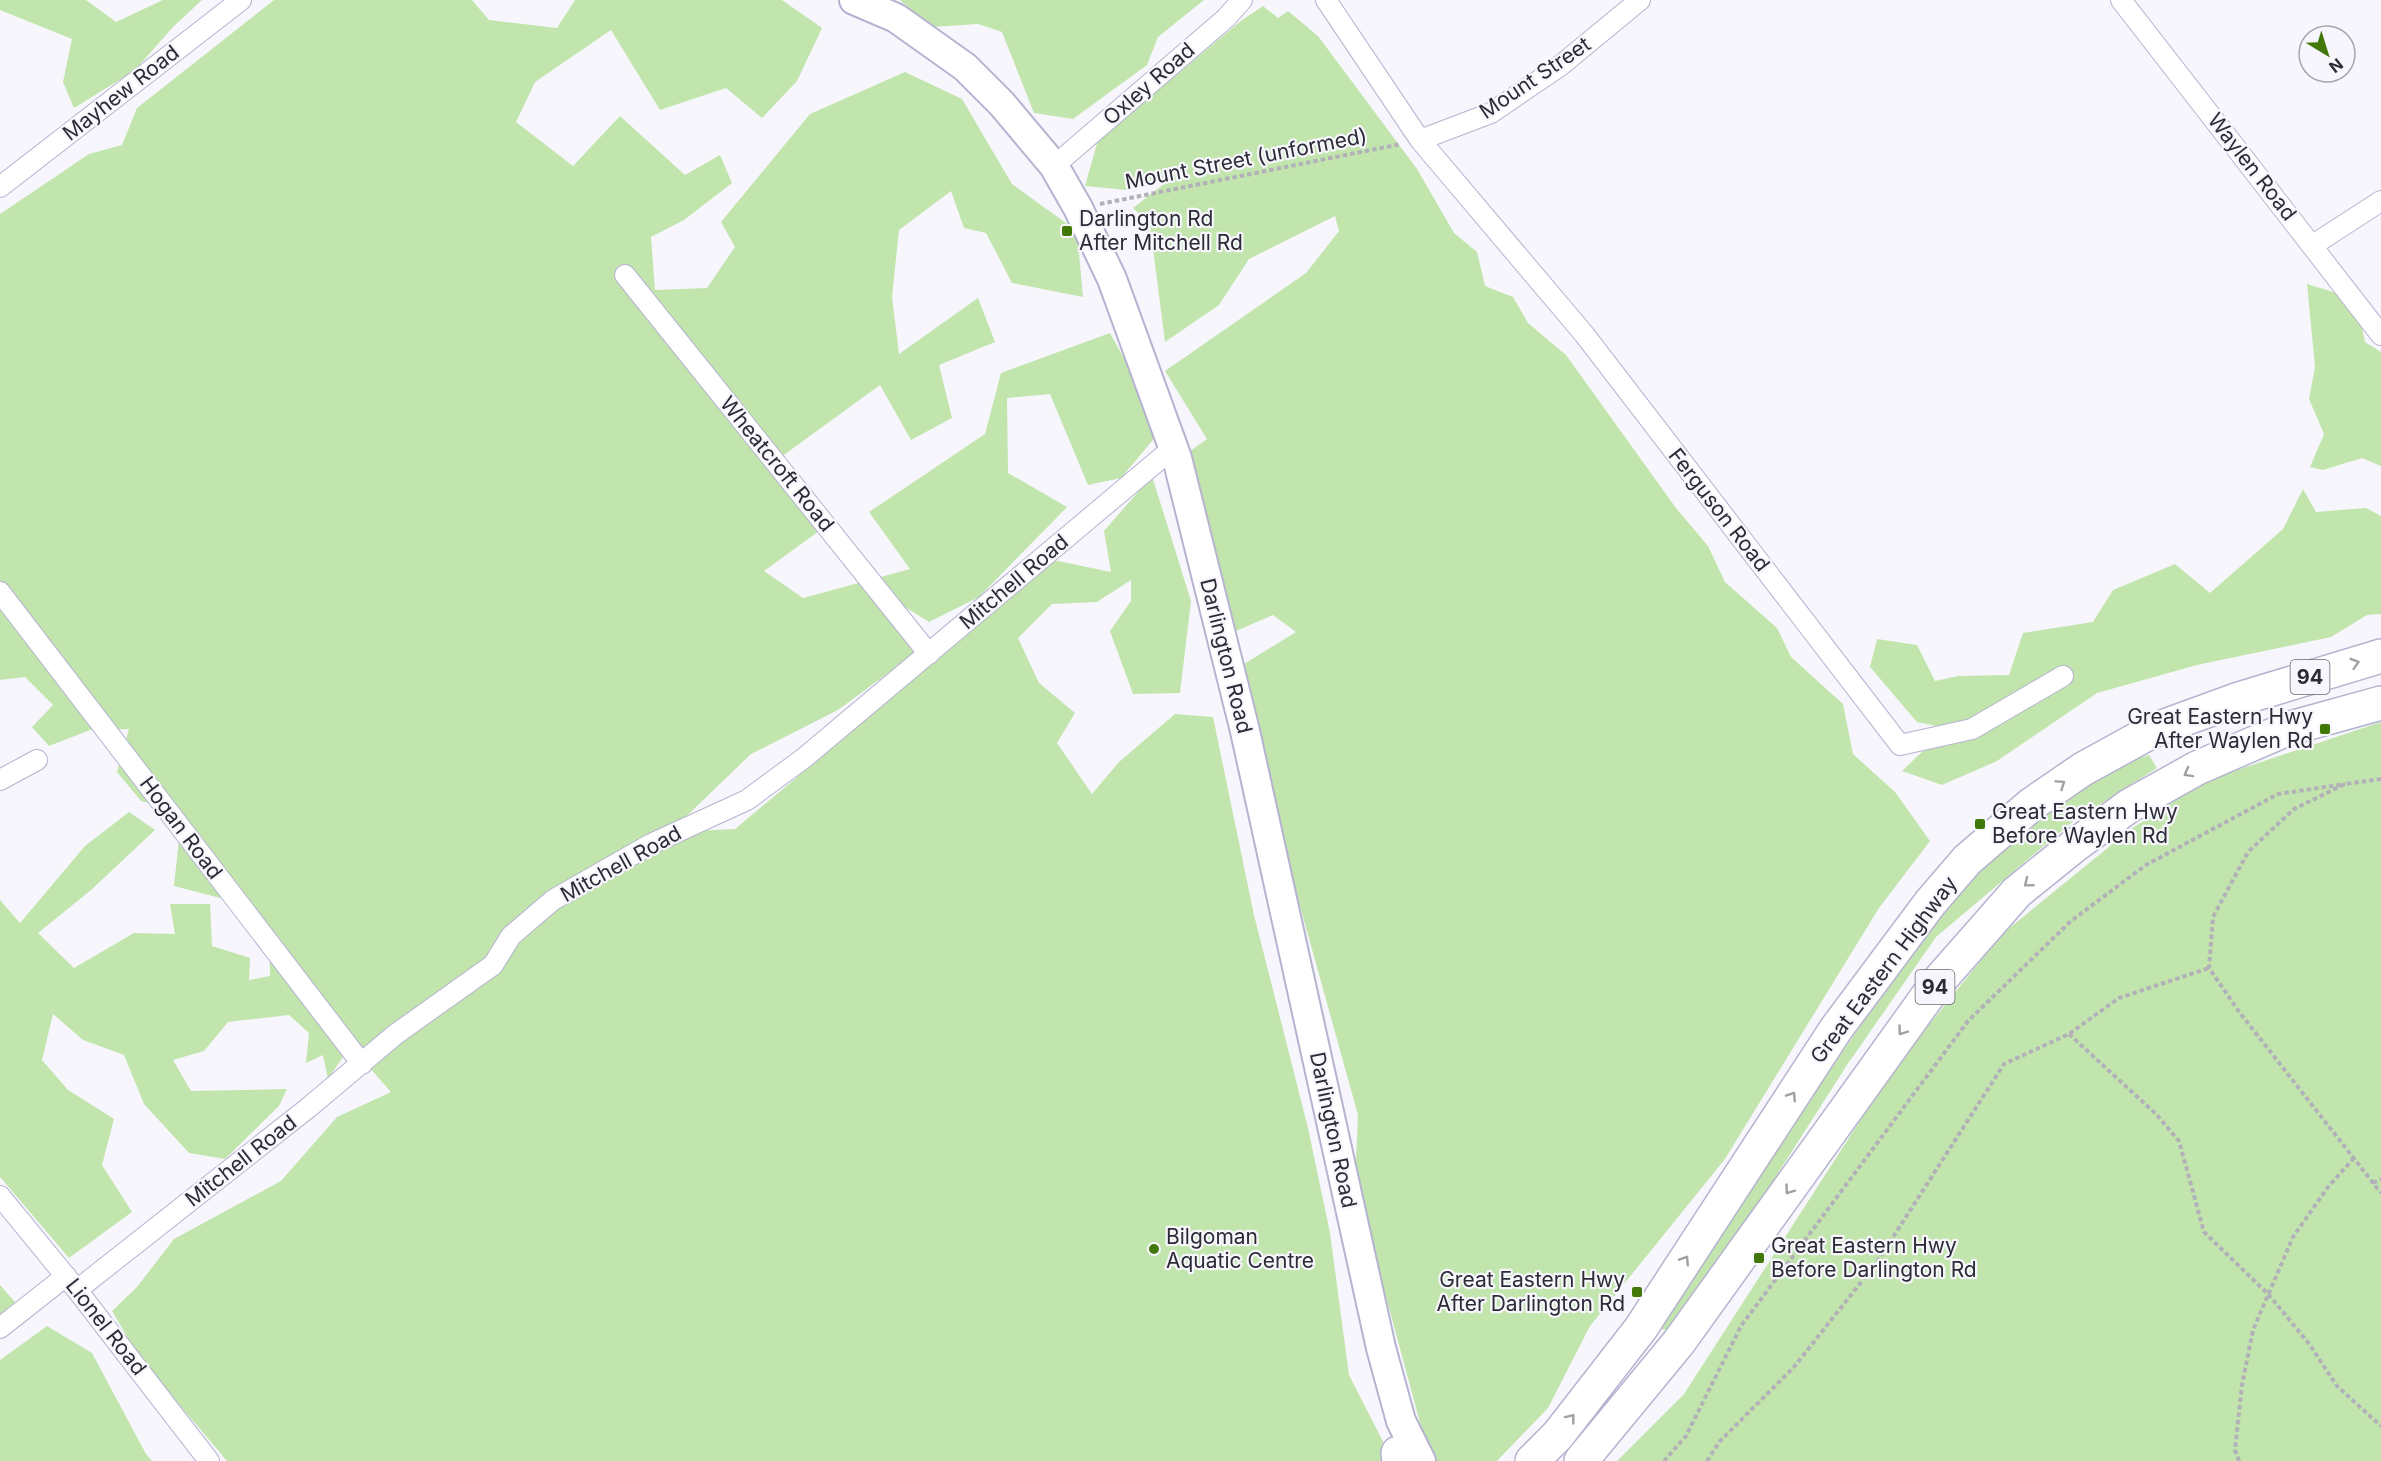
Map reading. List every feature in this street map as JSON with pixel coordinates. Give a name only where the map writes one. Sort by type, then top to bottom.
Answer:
[{"type":"highway","name":"Great Eastern Highway","points":[[1532,1461],[1558,1435],[1641,1328],[1836,1029],[1930,903],[1974,853],[2032,804],[2084,769],[2154,730],[2239,699],[2381,656]]},
{"type":"highway","name":"94","points":[[1581,1461],[1679,1342],[1938,982],[2017,892],[2129,806],[2197,768],[2287,729],[2381,703]]},
{"type":"street","name":"Mayhew Road","points":[[0,187],[241,0]]},
{"type":"street","name":"Darlington Road","points":[[854,0],[896,18],[965,67],[1038,144],[1054,166],[1078,208],[1112,279],[1173,448],[1245,731],[1381,1348],[1401,1421],[1404,1459]]},
{"type":"street","name":"Oxley Road","points":[[1054,166],[1226,18],[1242,0]]},
{"type":"street","points":[[1326,0],[1420,140]]},
{"type":"street","name":"Mount Street","points":[[1420,140],[1491,113],[1560,66],[1640,0]]},
{"type":"street","name":"Waylen Road","points":[[2121,0],[2381,335]]},
{"type":"street","name":"Ferguson Road","points":[[1420,140],[1584,334],[1900,745],[1972,729],[2063,676]]},
{"type":"street","points":[[2313,245],[2381,201]]},
{"type":"street","name":"Wheatcroft Road","points":[[625,275],[928,654]]},
{"type":"street","name":"Mitchell Road","points":[[0,1328],[72,1283],[362,1064],[396,1034],[493,965],[511,936],[554,900],[651,844],[747,800],[804,758],[1173,448]]},
{"type":"street","name":"Hogan Road","points":[[0,592],[362,1064]]},
{"type":"street","points":[[0,780],[37,760]]},
{"type":"street","name":"Lionel Road","points":[[0,1196],[72,1283],[208,1461]]},
{"type":"path","name":"Mount Street (unformed)","points":[[1078,208],[1420,140]]},
{"type":"path","points":[[1664,1461],[1686,1436],[1741,1326],[1968,1021],[2071,921],[2146,865],[2204,831],[2278,794],[2381,779]]},
{"type":"path","points":[[2345,784],[2294,809],[2248,852],[2213,917],[2209,968],[2240,1013],[2381,1193]]},
{"type":"path","points":[[1707,1461],[1720,1441],[1794,1367],[1877,1262],[2004,1064],[2069,1034],[2119,998],[2209,968]]},
{"type":"path","points":[[2069,1034],[2156,1114],[2179,1141],[2204,1232],[2269,1295],[2310,1345],[2337,1386],[2381,1426]]},
{"type":"path","points":[[2239,1461],[2235,1450],[2242,1384],[2253,1330],[2293,1237],[2328,1187],[2354,1158]]},
{"type":"path","points":[[2373,1182],[2381,1179]]},
{"type":"green space","points":[[0,0],[86,0],[116,22],[163,0],[202,0],[173,27],[134,71],[74,108],[63,82],[72,39],[0,10]]},
{"type":"green space","points":[[274,0],[472,0],[489,20],[557,28],[575,0],[782,0],[822,28],[797,81],[762,118],[726,88],[660,110],[611,30],[535,82],[516,122],[573,166],[620,116],[685,175],[720,155],[732,183],[684,220],[651,237],[655,290],[707,288],[735,247],[721,222],[810,114],[905,72],[962,99],[1012,184],[1077,231],[1083,297],[1012,283],[986,233],[964,228],[951,191],[899,230],[892,297],[899,354],[978,298],[995,342],[939,365],[952,418],[911,440],[880,385],[781,457],[826,526],[764,571],[803,598],[910,569],[869,512],[985,434],[1001,373],[1110,333],[1163,428],[1121,478],[1088,485],[1050,394],[1007,398],[1008,473],[1067,507],[979,597],[929,622],[897,602],[922,648],[838,710],[751,754],[670,832],[735,829],[973,630],[998,599],[1053,560],[1111,572],[1104,531],[1152,476],[1191,601],[1180,693],[1133,694],[1110,631],[1131,601],[1131,580],[1097,602],[1052,604],[1018,638],[1039,683],[1075,713],[1057,743],[1092,794],[1119,762],[1175,714],[1213,717],[1254,915],[1308,1128],[1330,1233],[1349,1375],[1393,1461],[227,1461],[139,1357],[112,1311],[137,1287],[174,1239],[281,1181],[337,1117],[391,1092],[368,1066],[345,1054],[328,1079],[323,1055],[306,1063],[309,1033],[289,1015],[228,1022],[204,1051],[173,1060],[191,1091],[287,1089],[279,1106],[225,1159],[189,1153],[144,1104],[124,1055],[83,1040],[53,1014],[42,1060],[68,1090],[114,1119],[102,1165],[132,1212],[69,1258],[0,1177],[0,900],[20,923],[85,846],[129,812],[155,830],[91,890],[38,933],[74,968],[134,933],[175,934],[170,904],[210,904],[212,946],[250,958],[249,980],[270,976],[269,934],[228,900],[174,886],[179,839],[168,807],[141,801],[117,772],[129,729],[90,730],[49,746],[32,727],[53,705],[25,677],[0,680],[0,214],[89,154],[122,145],[137,108]]},
{"type":"green space","points":[[900,0],[1204,0],[1158,37],[1147,65],[1073,119],[1034,113],[1002,32],[978,24],[931,27]]},
{"type":"green space","points":[[1263,6],[1278,18],[1288,11],[1318,36],[1417,169],[1454,233],[1477,252],[1485,286],[1513,297],[1528,323],[1566,355],[1676,508],[1708,546],[1725,582],[1777,628],[1791,657],[1843,704],[1853,754],[1895,792],[1930,841],[1879,908],[1725,1159],[1590,1326],[1548,1408],[1497,1461],[1434,1461],[1429,1456],[1355,1182],[1358,1115],[1295,888],[1244,664],[1296,632],[1273,615],[1236,631],[1186,454],[1207,439],[1165,371],[1306,273],[1339,231],[1335,216],[1249,259],[1219,305],[1165,342],[1150,225],[1133,208],[1169,180],[1126,190],[1085,186],[1098,140],[1242,20]]},
{"type":"green space","points":[[2307,284],[2340,294],[2361,323],[2365,342],[2381,352],[2381,466],[2362,458],[2323,470],[2310,467],[2324,434],[2309,399],[2315,367]]},
{"type":"green space","points":[[2303,489],[2316,512],[2366,508],[2381,516],[2381,614],[2367,615],[2331,637],[2197,665],[2097,693],[1997,761],[1942,785],[1902,771],[1922,752],[1956,730],[1917,722],[1870,667],[1877,639],[1917,645],[1935,681],[1958,676],[2009,675],[2023,633],[2093,622],[2113,590],[2175,564],[2210,593],[2283,529]]},
{"type":"green space","points":[[2381,722],[2381,1461],[1617,1461],[1684,1394],[1894,1068],[2002,934],[2131,829],[2207,780]]},
{"type":"green space","points":[[2149,755],[2157,768],[2071,823],[1936,937],[1847,1065],[1722,1261],[1670,1331],[1656,1328],[1672,1291],[1819,1086],[1939,912],[1985,865],[2054,807],[2120,763]]},
{"type":"green space","points":[[0,1285],[15,1302],[0,1316]]},
{"type":"green space","points":[[47,1326],[92,1353],[146,1454],[152,1461],[0,1461],[0,1360]]},
{"type":"place","name":"Darlington Rd After Mitchell Rd","points":[[1067,231]]},
{"type":"place","name":"Great Eastern Hwy After Waylen Rd","points":[[2325,729]]},
{"type":"place","name":"Great Eastern Hwy Before Waylen Rd","points":[[1980,824]]},
{"type":"place","name":"Bilgoman Aquatic Centre","points":[[1154,1249]]},
{"type":"place","name":"Great Eastern Hwy Before Darlington Rd","points":[[1759,1258]]},
{"type":"place","name":"Great Eastern Hwy After Darlington Rd","points":[[1637,1292]]}]
